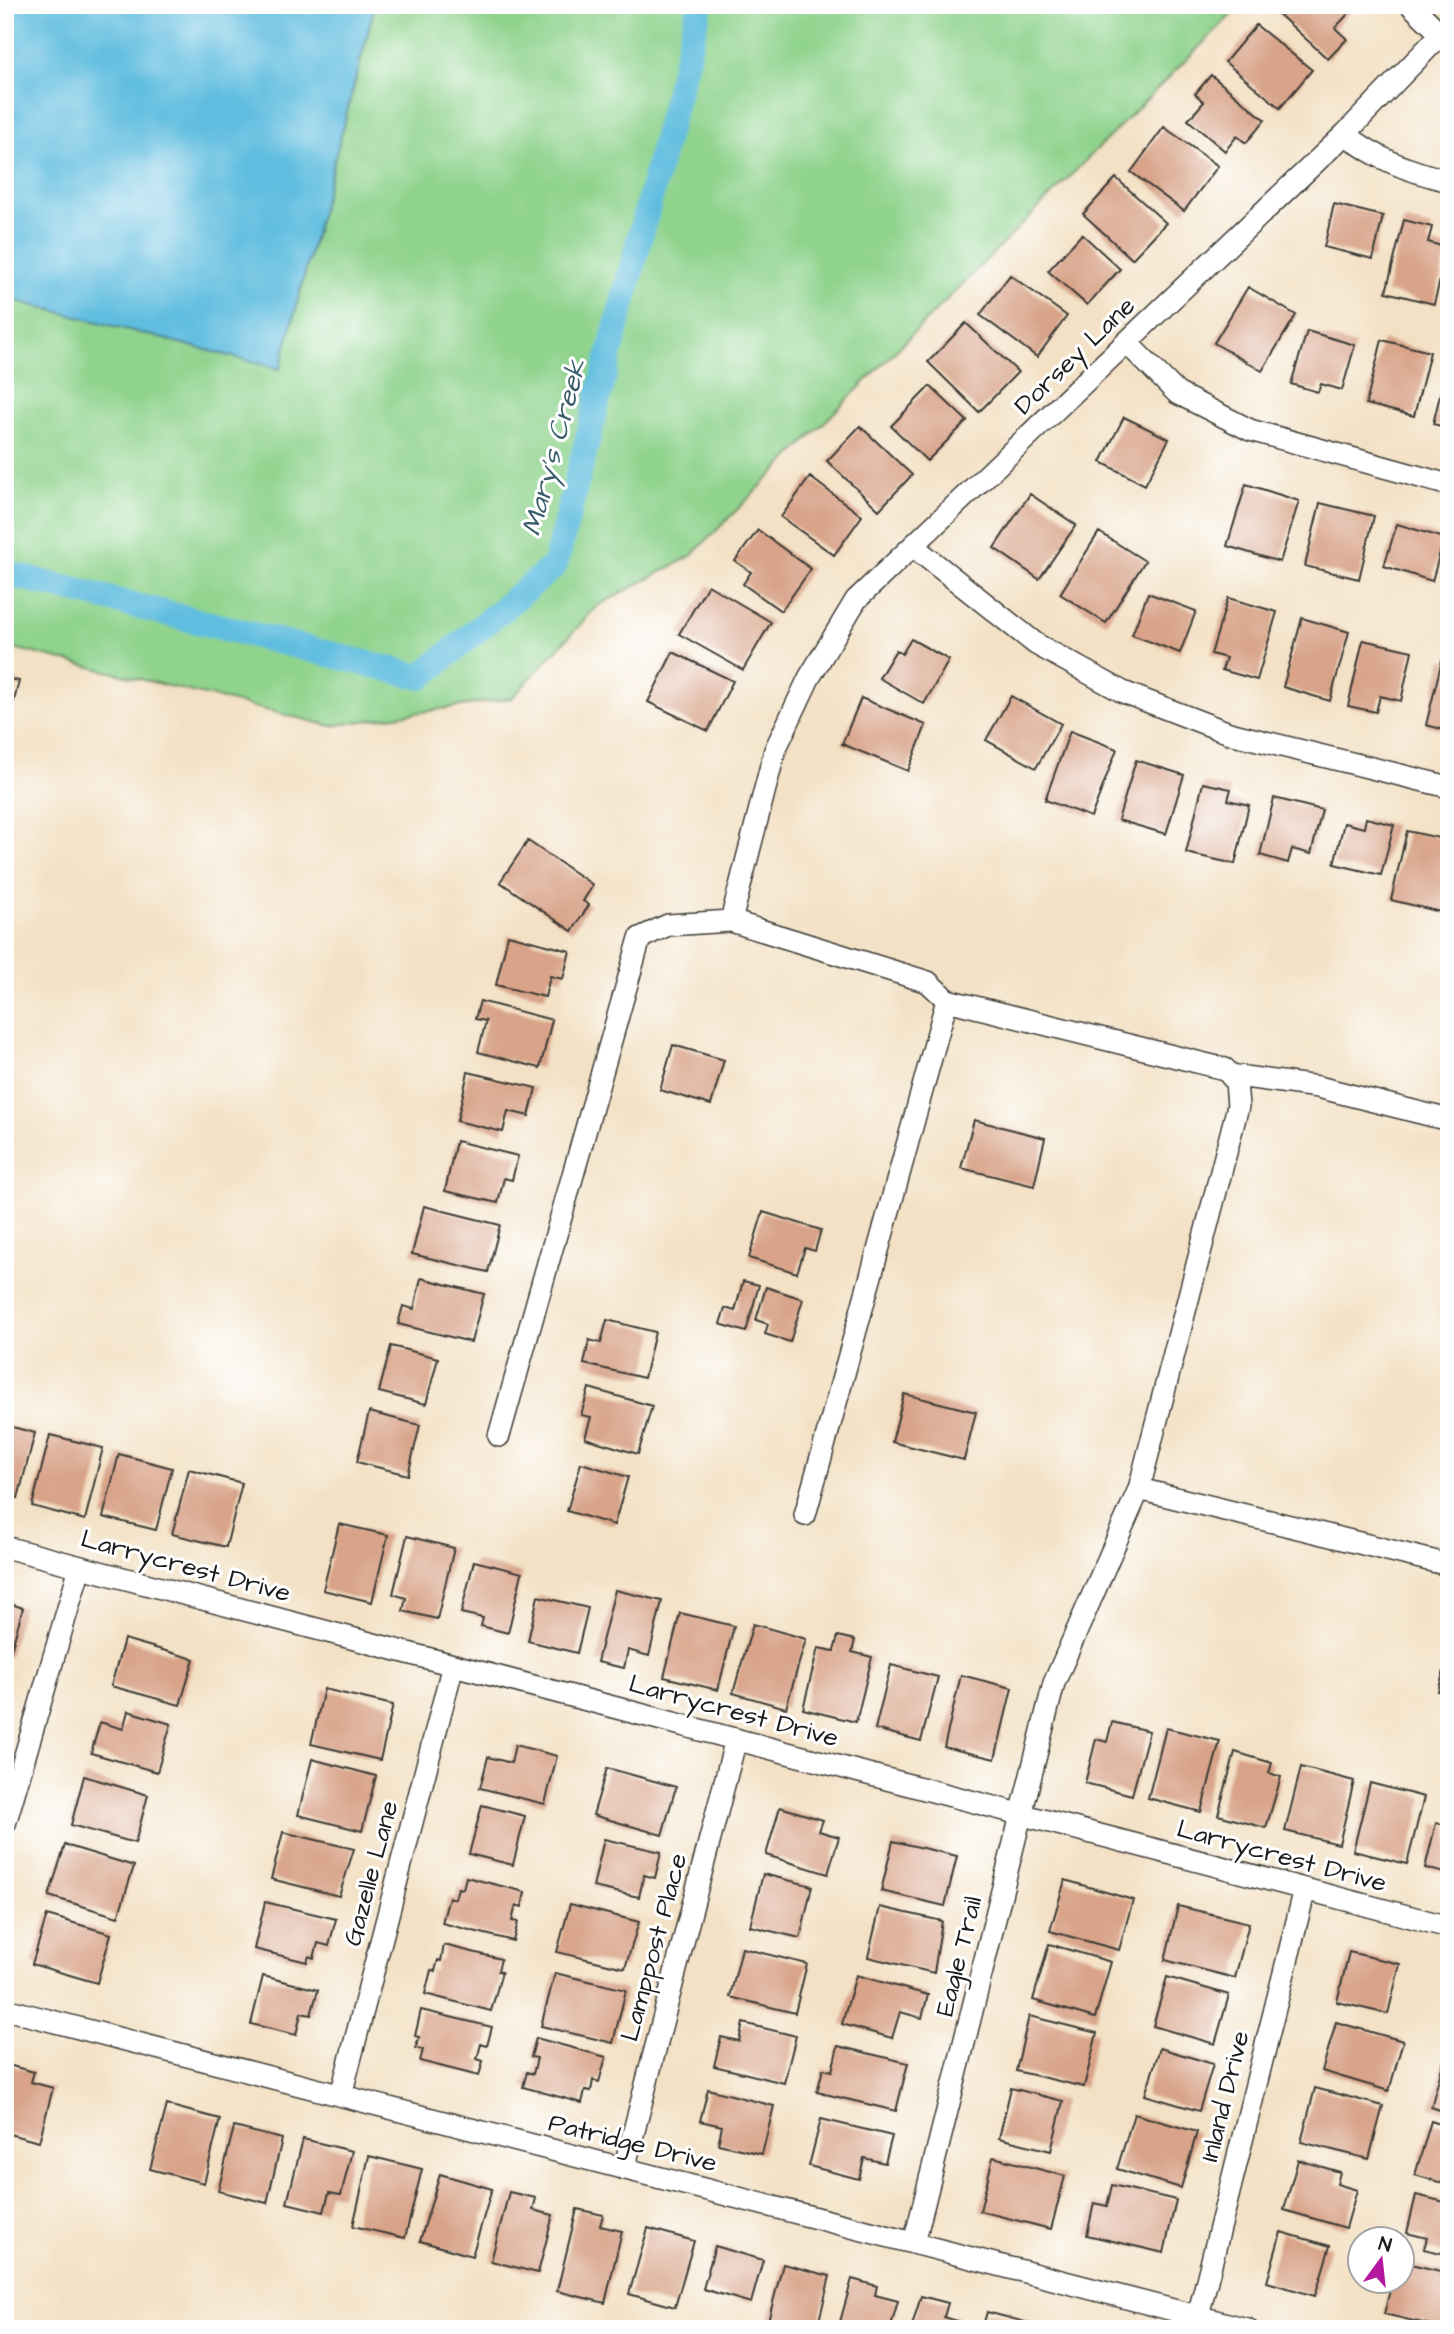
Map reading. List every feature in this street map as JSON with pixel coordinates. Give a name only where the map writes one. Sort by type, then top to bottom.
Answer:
[{"type":"street","points":[[1411,5],[1445,30]]},
{"type":"street","name":"Dorsey Lane","points":[[730,921],[775,750],[809,678],[856,600],[1345,134],[1445,30]]},
{"type":"street","points":[[1345,134],[1370,154],[1403,169],[1449,181]]},
{"type":"street","points":[[1127,343],[1177,393],[1250,430],[1449,485]]},
{"type":"street","points":[[914,547],[1036,644],[1123,692],[1229,733],[1449,787]]},
{"type":"street","points":[[499,1436],[640,938],[668,925],[730,921],[928,982],[947,1000],[1225,1069],[1230,1075],[1318,1087],[1449,1120]]},
{"type":"street","points":[[805,1515],[947,1000]]},
{"type":"street","name":"Eagle Trail","points":[[914,2243],[1054,1683],[1139,1489],[1238,1106],[1236,1082],[1230,1075]]},
{"type":"street","points":[[1139,1489],[1449,1565]]},
{"type":"street","name":"Larrycrest Drive","points":[[5,1547],[1449,1927]]},
{"type":"street","points":[[5,1824],[80,1567]]},
{"type":"street","name":"Gazelle Lane","points":[[341,2095],[453,1665]]},
{"type":"street","name":"Lamppost Place","points":[[625,2169],[736,1739]]},
{"type":"street","name":"Inland Drive","points":[[1198,2316],[1305,1889]]},
{"type":"street","name":"Patridge Drive","points":[[5,2009],[1247,2329]]},
{"type":"green space","points":[[5,5],[1241,5],[691,556],[597,606],[512,698],[331,726],[5,646]]},
{"type":"water","points":[[5,5],[375,5],[280,369],[5,298]]},
{"type":"building","points":[[1278,5],[1342,5],[1350,12],[1335,28],[1347,39],[1328,59],[1274,10]]},
{"type":"building","points":[[1256,25],[1312,70],[1280,108],[1225,62]]},
{"type":"building","points":[[1211,75],[1265,120],[1246,143],[1237,136],[1225,151],[1188,120],[1204,102],[1195,94]]},
{"type":"building","points":[[1164,127],[1218,166],[1184,211],[1131,172]]},
{"type":"building","points":[[1116,178],[1166,223],[1132,259],[1083,214]]},
{"type":"building","points":[[1334,204],[1383,216],[1373,259],[1324,247]]},
{"type":"building","points":[[1404,220],[1432,227],[1428,242],[1448,248],[1434,304],[1386,292]]},
{"type":"building","points":[[1082,234],[1120,269],[1087,305],[1048,271]]},
{"type":"building","points":[[1010,275],[1067,316],[1037,357],[980,315]]},
{"type":"building","points":[[1248,287],[1296,315],[1262,371],[1214,343]]},
{"type":"building","points":[[966,323],[1018,372],[979,412],[928,362]]},
{"type":"building","points":[[1307,331],[1355,345],[1342,390],[1321,384],[1318,392],[1291,384]]},
{"type":"building","points":[[1382,340],[1430,352],[1414,416],[1366,404]]},
{"type":"building","points":[[1445,374],[1449,375],[1449,428],[1433,424]]},
{"type":"building","points":[[930,386],[967,421],[927,461],[891,426]]},
{"type":"building","points":[[1124,417],[1169,439],[1145,485],[1101,462]]},
{"type":"building","points":[[860,426],[912,475],[879,510],[827,461]]},
{"type":"building","points":[[810,477],[862,516],[834,555],[781,517]]},
{"type":"building","points":[[1246,484],[1299,501],[1280,562],[1227,546]]},
{"type":"building","points":[[1030,494],[1076,525],[1039,579],[994,548]]},
{"type":"building","points":[[1320,503],[1374,516],[1359,579],[1305,566]]},
{"type":"building","points":[[1397,524],[1444,538],[1432,581],[1384,566]]},
{"type":"building","points":[[758,530],[811,569],[781,611],[743,584],[751,572],[735,561]]},
{"type":"building","points":[[1099,532],[1145,561],[1106,623],[1060,594]]},
{"type":"building","points":[[708,585],[771,622],[743,670],[679,634]]},
{"type":"building","points":[[1148,593],[1196,611],[1180,653],[1132,635]]},
{"type":"building","points":[[1228,598],[1277,612],[1257,680],[1222,670],[1226,658],[1211,654]]},
{"type":"building","points":[[1302,618],[1349,632],[1330,701],[1283,687]]},
{"type":"building","points":[[911,639],[949,660],[924,704],[879,678],[896,650],[902,654]]},
{"type":"building","points":[[1363,640],[1412,651],[1401,701],[1380,696],[1376,712],[1348,706]]},
{"type":"building","points":[[673,652],[733,681],[708,731],[648,702]]},
{"type":"building","points":[[1442,660],[1449,661],[1449,731],[1426,725]]},
{"type":"building","points":[[5,678],[19,681],[6,733],[5,733]]},
{"type":"building","points":[[1011,696],[1061,724],[1036,768],[986,740]]},
{"type":"building","points":[[861,698],[926,725],[908,771],[842,744]]},
{"type":"building","points":[[1070,731],[1117,749],[1091,817],[1045,800]]},
{"type":"building","points":[[1136,760],[1184,775],[1166,834],[1118,820]]},
{"type":"building","points":[[1203,783],[1231,789],[1228,800],[1249,805],[1235,864],[1186,853]]},
{"type":"building","points":[[1274,798],[1322,810],[1311,854],[1292,849],[1288,863],[1260,855]]},
{"type":"building","points":[[1366,818],[1394,825],[1381,875],[1334,864],[1344,823],[1364,828]]},
{"type":"building","points":[[1407,831],[1449,840],[1449,896],[1445,913],[1391,900]]},
{"type":"building","points":[[528,841],[593,885],[583,901],[589,905],[572,931],[500,882]]},
{"type":"building","points":[[508,935],[570,951],[563,979],[550,976],[545,997],[496,985]]},
{"type":"building","points":[[480,1001],[552,1020],[540,1068],[478,1052],[486,1021],[475,1019]]},
{"type":"building","points":[[673,1045],[724,1060],[711,1105],[660,1090]]},
{"type":"building","points":[[468,1072],[536,1088],[529,1116],[508,1111],[503,1132],[457,1121]]},
{"type":"building","points":[[974,1120],[1045,1138],[1034,1186],[961,1168]]},
{"type":"building","points":[[456,1141],[518,1156],[512,1180],[504,1178],[498,1203],[445,1191]]},
{"type":"building","points":[[424,1206],[500,1225],[488,1272],[412,1254]]},
{"type":"building","points":[[763,1212],[821,1230],[815,1251],[805,1248],[797,1273],[749,1258]]},
{"type":"building","points":[[421,1278],[484,1294],[471,1342],[398,1324],[403,1306],[414,1309]]},
{"type":"building","points":[[743,1281],[759,1285],[746,1332],[720,1324],[725,1308],[735,1311]]},
{"type":"building","points":[[766,1287],[803,1299],[790,1342],[765,1334],[768,1324],[756,1320]]},
{"type":"building","points":[[607,1320],[655,1332],[644,1378],[584,1364],[589,1340],[601,1343]]},
{"type":"building","points":[[391,1346],[438,1358],[426,1404],[379,1392]]},
{"type":"building","points":[[589,1388],[652,1406],[638,1454],[585,1438],[591,1417],[581,1415]]},
{"type":"building","points":[[904,1394],[976,1412],[964,1460],[892,1442]]},
{"type":"building","points":[[369,1412],[420,1425],[408,1475],[357,1462]]},
{"type":"building","points":[[5,1425],[35,1433],[18,1498],[5,1495]]},
{"type":"building","points":[[50,1435],[103,1448],[85,1520],[32,1506]]},
{"type":"building","points":[[119,1454],[172,1468],[156,1530],[103,1517]]},
{"type":"building","points":[[581,1463],[628,1477],[614,1525],[567,1511]]},
{"type":"building","points":[[189,1469],[242,1483],[226,1547],[172,1534]]},
{"type":"building","points":[[339,1524],[388,1535],[372,1602],[323,1590]]},
{"type":"building","points":[[407,1536],[454,1548],[437,1619],[403,1611],[406,1598],[393,1594]]},
{"type":"building","points":[[474,1561],[522,1573],[508,1633],[481,1626],[483,1618],[461,1613]]},
{"type":"building","points":[[615,1590],[662,1601],[649,1656],[628,1650],[624,1668],[597,1662]]},
{"type":"building","points":[[538,1596],[588,1608],[577,1653],[528,1641]]},
{"type":"building","points":[[5,1602],[23,1608],[9,1657],[5,1656]]},
{"type":"building","points":[[680,1613],[734,1626],[718,1690],[664,1677]]},
{"type":"building","points":[[753,1624],[806,1639],[786,1708],[733,1693]]},
{"type":"building","points":[[838,1636],[855,1640],[852,1652],[872,1657],[856,1722],[803,1709],[818,1648],[834,1651]]},
{"type":"building","points":[[124,1639],[194,1659],[180,1705],[111,1686]]},
{"type":"building","points":[[1449,1654],[1449,1694],[1438,1691]]},
{"type":"building","points":[[891,1665],[938,1677],[921,1741],[875,1729]]},
{"type":"building","points":[[961,1675],[1012,1688],[995,1759],[944,1747]]},
{"type":"building","points":[[324,1689],[393,1705],[380,1760],[311,1744]]},
{"type":"building","points":[[128,1711],[171,1724],[157,1772],[91,1753],[100,1722],[123,1729]]},
{"type":"building","points":[[1112,1722],[1149,1731],[1132,1795],[1085,1783],[1096,1739],[1107,1742]]},
{"type":"building","points":[[1166,1728],[1220,1741],[1201,1812],[1148,1798]]},
{"type":"building","points":[[515,1745],[557,1756],[545,1804],[480,1788],[488,1757],[511,1763]]},
{"type":"building","points":[[1235,1752],[1272,1763],[1269,1773],[1281,1777],[1266,1828],[1218,1815]]},
{"type":"building","points":[[312,1759],[376,1776],[362,1831],[298,1815]]},
{"type":"building","points":[[1301,1767],[1354,1781],[1339,1844],[1285,1831]]},
{"type":"building","points":[[607,1768],[676,1787],[662,1835],[593,1815]]},
{"type":"building","points":[[84,1776],[148,1795],[135,1843],[71,1825]]},
{"type":"building","points":[[1370,1783],[1424,1797],[1407,1864],[1353,1851]]},
{"type":"building","points":[[482,1805],[525,1816],[513,1865],[469,1854]]},
{"type":"building","points":[[780,1807],[823,1820],[819,1831],[839,1837],[828,1874],[766,1855]]},
{"type":"building","points":[[1436,1823],[1449,1826],[1449,1874],[1425,1868]]},
{"type":"building","points":[[283,1832],[354,1849],[339,1896],[271,1879]]},
{"type":"building","points":[[604,1839],[661,1852],[655,1878],[644,1875],[639,1897],[593,1887]]},
{"type":"building","points":[[893,1841],[957,1856],[945,1906],[881,1891]]},
{"type":"building","points":[[65,1845],[134,1866],[118,1917],[49,1896]]},
{"type":"building","points":[[763,1874],[812,1886],[800,1938],[750,1926]]},
{"type":"building","points":[[466,1877],[525,1892],[522,1907],[516,1905],[512,1921],[518,1922],[513,1941],[442,1923],[449,1897],[455,1899],[458,1888],[463,1889]]},
{"type":"building","points":[[1065,1880],[1133,1900],[1119,1950],[1050,1931]]},
{"type":"building","points":[[265,1902],[336,1919],[329,1946],[318,1943],[314,1958],[309,1956],[307,1962],[254,1949]]},
{"type":"building","points":[[570,1904],[639,1922],[625,1968],[557,1952]]},
{"type":"building","points":[[1178,1906],[1249,1923],[1235,1978],[1165,1960]]},
{"type":"building","points":[[880,1907],[942,1921],[934,1973],[868,1957]]},
{"type":"building","points":[[47,1915],[111,1934],[97,1983],[32,1964]]},
{"type":"building","points":[[1049,1944],[1111,1962],[1095,2018],[1033,2000]]},
{"type":"building","points":[[444,1945],[501,1959],[498,1971],[502,1972],[491,2011],[425,1994],[431,1970],[435,1971],[438,1960],[441,1961]]},
{"type":"building","points":[[742,1948],[807,1964],[795,2013],[730,1997]]},
{"type":"building","points":[[1349,1952],[1400,1964],[1388,2014],[1337,2002]]},
{"type":"building","points":[[555,1973],[626,1990],[613,2043],[541,2026]]},
{"type":"building","points":[[856,1975],[928,1995],[922,2018],[900,2012],[892,2038],[842,2024]]},
{"type":"building","points":[[263,1976],[318,1990],[311,2015],[301,2013],[296,2035],[251,2024]]},
{"type":"building","points":[[1167,1977],[1229,1995],[1215,2044],[1153,2026]]},
{"type":"building","points":[[421,2010],[492,2027],[487,2046],[481,2044],[477,2059],[483,2061],[479,2076],[420,2061],[423,2050],[416,2048],[419,2037],[415,2036]]},
{"type":"building","points":[[1029,2016],[1097,2033],[1084,2087],[1016,2071]]},
{"type":"building","points":[[1336,2022],[1403,2041],[1389,2091],[1322,2071]]},
{"type":"building","points":[[743,2023],[796,2036],[784,2083],[714,2066],[721,2037],[739,2041]]},
{"type":"building","points":[[536,2038],[606,2057],[599,2082],[593,2080],[591,2091],[585,2090],[582,2103],[523,2087],[527,2072],[533,2074],[537,2058],[531,2057]]},
{"type":"building","points":[[838,2046],[908,2063],[896,2111],[817,2092],[823,2069],[832,2071]]},
{"type":"building","points":[[1160,2048],[1213,2064],[1199,2111],[1145,2095]]},
{"type":"building","points":[[1446,2053],[1449,2053],[1449,2113],[1431,2107]]},
{"type":"building","points":[[8,2065],[34,2072],[31,2082],[53,2088],[39,2142],[5,2133]]},
{"type":"building","points":[[1011,2088],[1063,2101],[1051,2151],[999,2138]]},
{"type":"building","points":[[1315,2088],[1383,2106],[1369,2159],[1301,2142]]},
{"type":"building","points":[[708,2089],[774,2106],[762,2154],[718,2144],[722,2126],[700,2121]]},
{"type":"building","points":[[167,2105],[220,2119],[204,2183],[150,2169]]},
{"type":"building","points":[[1134,2114],[1197,2132],[1181,2188],[1117,2169]]},
{"type":"building","points":[[821,2119],[892,2136],[885,2163],[864,2158],[859,2179],[809,2166]]},
{"type":"building","points":[[1431,2121],[1449,2127],[1449,2185],[1415,2175]]},
{"type":"building","points":[[234,2127],[282,2139],[267,2203],[218,2191]]},
{"type":"building","points":[[303,2139],[352,2151],[341,2195],[329,2193],[324,2212],[287,2203]]},
{"type":"building","points":[[369,2156],[422,2169],[405,2238],[353,2226]]},
{"type":"building","points":[[993,2157],[1065,2176],[1051,2229],[980,2211]]},
{"type":"building","points":[[1298,2160],[1340,2172],[1337,2184],[1357,2190],[1346,2228],[1284,2210]]},
{"type":"building","points":[[440,2174],[492,2189],[472,2256],[420,2241]]},
{"type":"building","points":[[1112,2185],[1176,2200],[1164,2253],[1087,2235],[1094,2203],[1107,2206]]},
{"type":"building","points":[[509,2192],[536,2198],[533,2210],[553,2215],[538,2273],[491,2261]]},
{"type":"building","points":[[1416,2195],[1449,2203],[1449,2255],[1424,2249],[1427,2238],[1416,2235],[1416,2226],[1409,2226]]},
{"type":"building","points":[[577,2209],[603,2215],[600,2226],[622,2231],[605,2303],[557,2291]]},
{"type":"building","points":[[648,2228],[694,2241],[675,2307],[629,2294]]},
{"type":"building","points":[[1281,2232],[1330,2246],[1315,2296],[1267,2282]]},
{"type":"building","points":[[715,2246],[763,2260],[751,2303],[703,2289]]},
{"type":"building","points":[[783,2264],[830,2276],[817,2329],[766,2329]]},
{"type":"building","points":[[1416,2265],[1449,2273],[1448,2329],[1384,2314],[1388,2296],[1416,2296]]},
{"type":"building","points":[[852,2279],[877,2286],[875,2295],[898,2301],[890,2329],[838,2329]]},
{"type":"building","points":[[921,2296],[948,2303],[944,2317],[964,2323],[963,2329],[911,2329]]},
{"type":"building","points":[[987,2312],[1040,2326],[1039,2329],[982,2329]]},
{"type":"waterway","name":"Mary's Creek","points":[[5,573],[421,677],[555,565],[700,5]]}]
